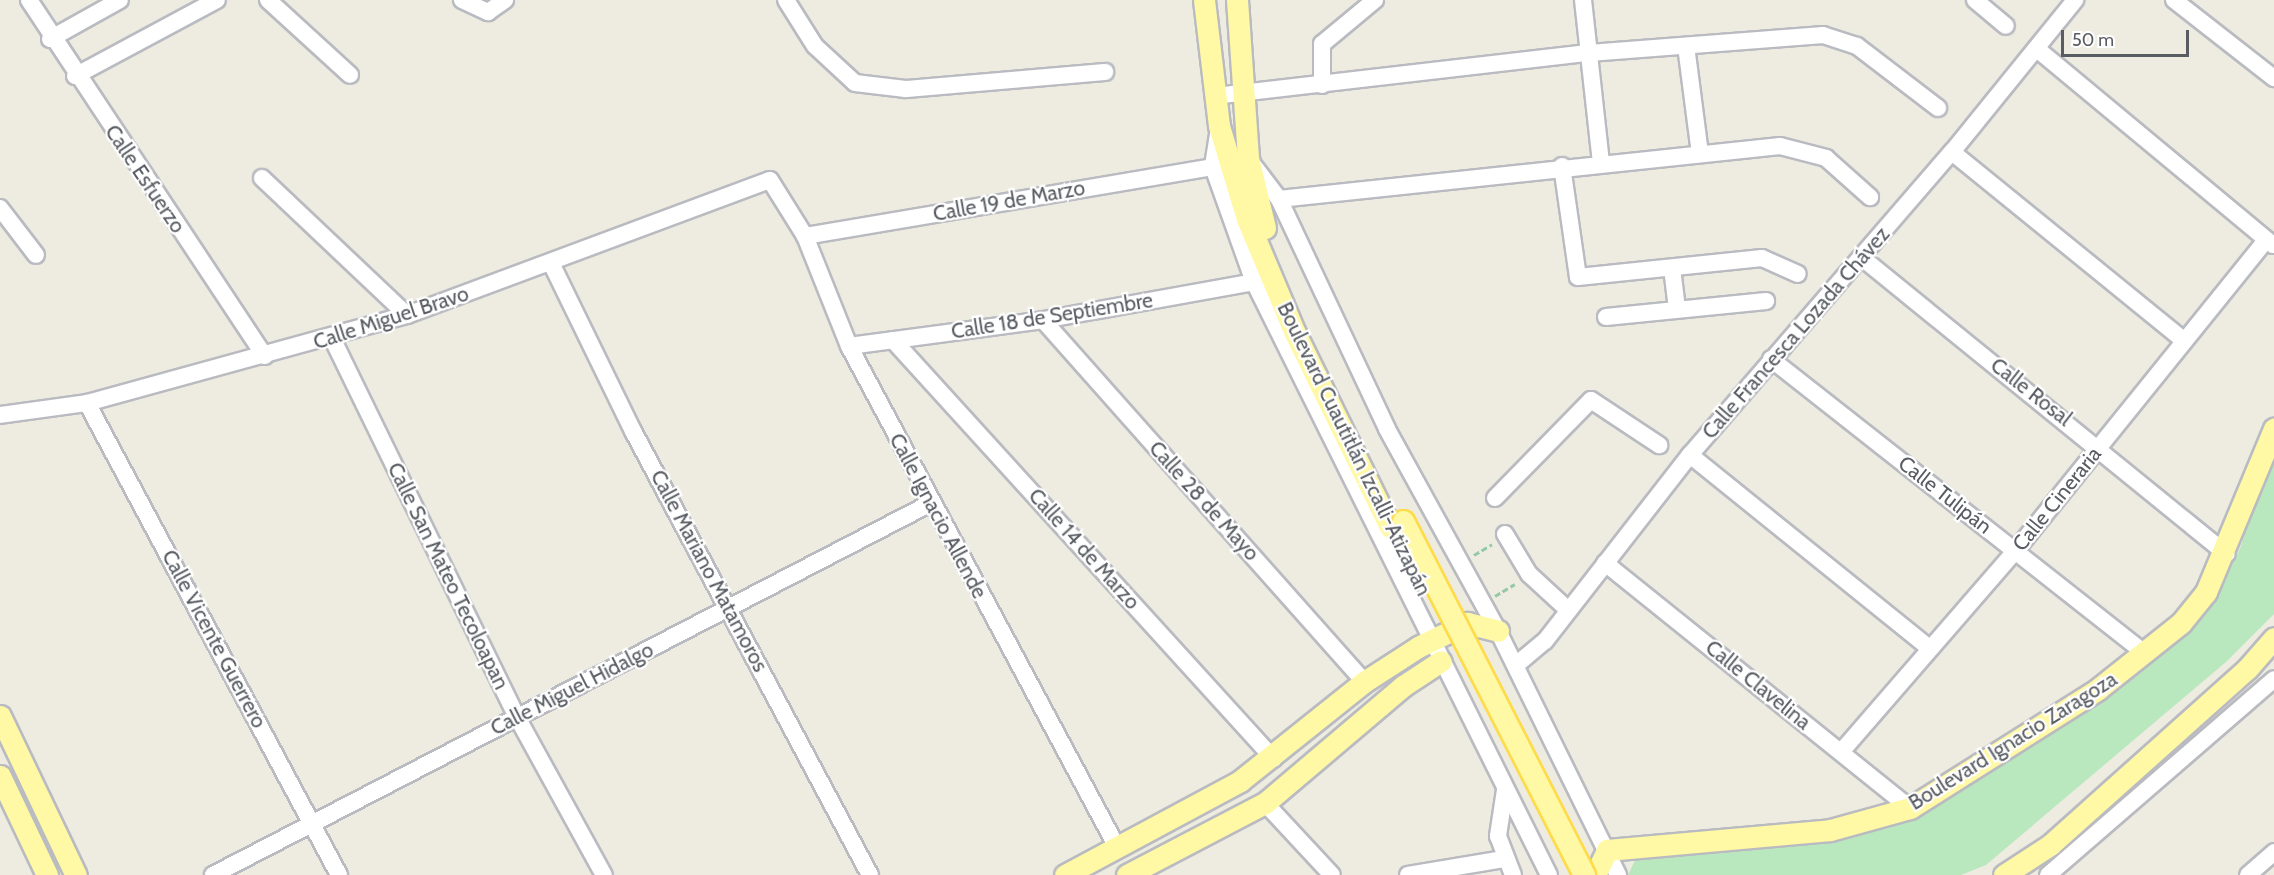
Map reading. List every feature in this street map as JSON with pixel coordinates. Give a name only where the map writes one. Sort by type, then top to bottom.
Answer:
[{"type":"main road","name":"Boulevard Cuautitlán Izcalli-Atizapán","points":[[1204,0],[1219,126],[1294,333],[1569,875]]},
{"type":"main road","name":"Boulevard Cuautitlán Izcalli-Atizapán","points":[[1237,0],[1253,216],[1306,327],[1584,875]]},
{"type":"main road","name":"Boulevard Ignacio Zaragoza","points":[[1607,850],[1830,830],[1910,808],[2146,654],[2206,592],[2226,554],[2274,429]]},
{"type":"main road","points":[[1065,875],[1274,759],[1364,682],[1430,641],[1467,623],[1498,631]]},
{"type":"main road","points":[[2004,875],[2050,845],[2247,669],[2274,638]]},
{"type":"main road","points":[[1133,874],[1265,803],[1403,686],[1441,661]]},
{"type":"main road","points":[[0,716],[76,875]]},
{"type":"main road","points":[[0,776],[47,875]]},
{"type":"main road","points":[[1595,875],[1607,850]]},
{"type":"street","name":"Calle Esfuerzo","points":[[28,0],[50,39],[265,356]]},
{"type":"street","points":[[50,39],[120,0]]},
{"type":"street","points":[[75,76],[217,0]]},
{"type":"street","points":[[268,0],[350,75]]},
{"type":"street","points":[[462,0],[488,12],[505,0]]},
{"type":"street","points":[[786,0],[815,46],[855,83],[906,89],[1105,72]]},
{"type":"street","points":[[1322,85],[1322,44],[1375,0]]},
{"type":"street","points":[[1583,0],[1601,162]]},
{"type":"street","points":[[1975,0],[2006,26]]},
{"type":"street","name":"Calle Francesca Lozada Chávez","points":[[1516,665],[1545,641],[1690,455],[1952,153],[2075,0]]},
{"type":"street","points":[[2174,0],[2274,78]]},
{"type":"street","points":[[1215,96],[1589,52],[1823,35],[1840,39],[1938,108]]},
{"type":"street","points":[[1686,46],[1700,154]]},
{"type":"street","points":[[2037,49],[2270,243]]},
{"type":"street","points":[[1219,126],[1213,167],[1254,282],[1430,641],[1549,875]]},
{"type":"street","points":[[1279,199],[1562,166],[1780,146],[1806,151],[1826,159],[1870,197]]},
{"type":"street","points":[[1952,153],[2183,340]]},
{"type":"street","points":[[1248,159],[1279,199],[1388,429],[1516,665],[1618,875]]},
{"type":"street","points":[[1562,166],[1578,277],[1762,258],[1798,274]]},
{"type":"street","name":"Calle 19 de Marzo","points":[[805,236],[1213,167]]},
{"type":"street","points":[[262,178],[407,315]]},
{"type":"street","name":"Calle Miguel Bravo","points":[[0,415],[87,403],[332,338],[552,265],[770,180]]},
{"type":"street","name":"Calle Ignacio Allende","points":[[770,180],[805,236],[849,346],[1117,847]]},
{"type":"street","points":[[0,208],[36,255]]},
{"type":"street","name":"Calle Cineraria","points":[[1841,752],[2016,550],[2183,340],[2270,243]]},
{"type":"street","name":"Calle Rosal","points":[[1861,257],[2099,446],[2226,554]]},
{"type":"street","name":"Calle Mariano Matamoros","points":[[552,265],[870,875]]},
{"type":"street","points":[[1671,268],[1677,309]]},
{"type":"street","name":"Calle 18 de Septiembre","points":[[849,346],[1043,320],[1254,282]]},
{"type":"street","points":[[1606,317],[1767,302]]},
{"type":"street","name":"Calle 28 de Mayo","points":[[1043,320],[1364,682]]},
{"type":"street","name":"Calle San Mateo Tecoloapan","points":[[332,338],[517,717],[604,875]]},
{"type":"street","name":"Calle 14 de Marzo","points":[[893,340],[1274,759]]},
{"type":"street","name":"Calle Tulipán","points":[[1771,359],[2146,654]]},
{"type":"street","points":[[1495,498],[1591,400],[1659,445]]},
{"type":"street","name":"Calle Vicente Guerrero","points":[[87,403],[339,875]]},
{"type":"street","points":[[1690,455],[1929,648]]},
{"type":"street","name":"Calle Miguel Hidalgo","points":[[213,875],[931,503]]},
{"type":"street","points":[[1506,535],[1529,574],[1568,610]]},
{"type":"street","name":"Calle Clavelina","points":[[1605,563],[1910,808]]},
{"type":"street","points":[[2048,875],[2274,679]]},
{"type":"street","points":[[1505,790],[1497,821],[1504,859],[1513,875]]},
{"type":"street","points":[[1265,803],[1332,875]]},
{"type":"street","points":[[2248,875],[2274,852]]},
{"type":"street","points":[[1408,875],[1504,859]]},
{"type":"path","points":[[1467,558],[1506,535]]},
{"type":"path","points":[[1489,600],[1515,584]]},
{"type":"green space","points":[[2274,432],[2274,614],[2226,662],[1986,865],[1961,875],[1628,875],[1636,858],[1903,816],[2190,625],[2224,581],[2241,546]]}]
